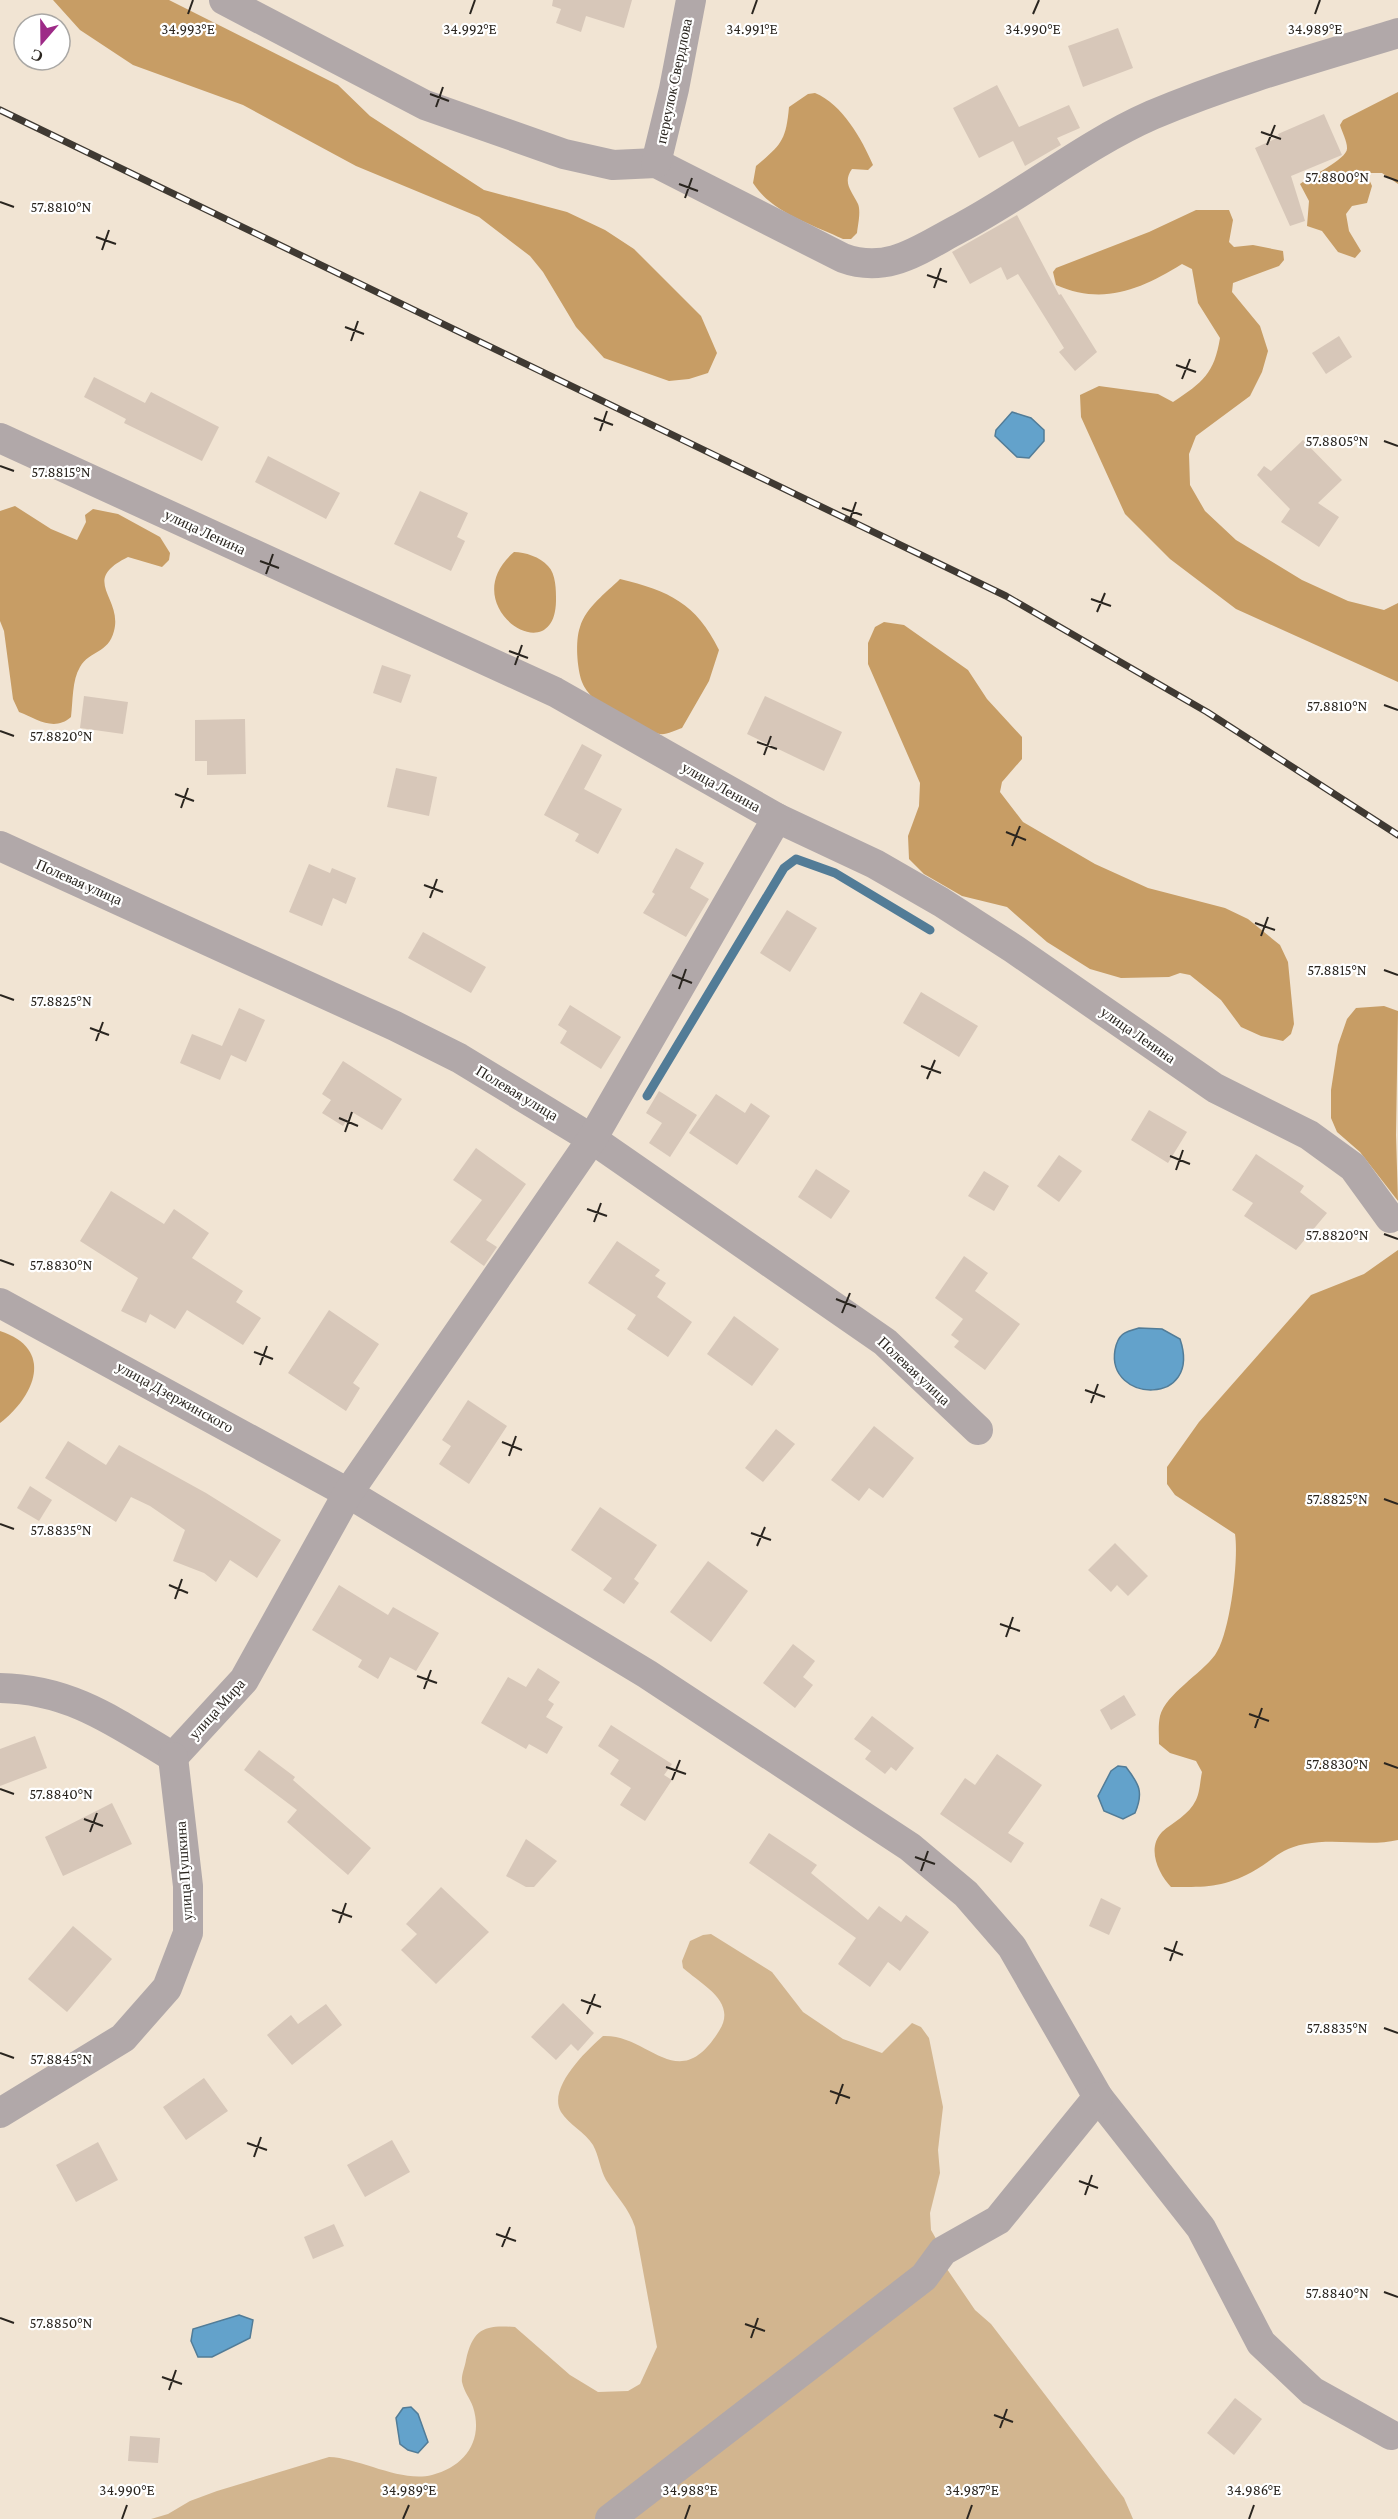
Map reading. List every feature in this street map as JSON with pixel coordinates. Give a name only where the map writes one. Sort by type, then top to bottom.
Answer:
[{"type":"street","points":[[224,0],[425,105],[564,154],[613,165],[656,163],[843,258],[862,265],[897,261],[968,224],[1070,159],[1151,116],[1262,74],[1398,33]]},
{"type":"street","name":"переулок Свердлова","points":[[656,163],[676,79],[691,0]]},
{"type":"street","name":"улица Ленина","points":[[0,438],[555,692],[777,818],[875,864],[941,902],[1215,1088],[1309,1135],[1353,1167],[1390,1218]]},
{"type":"street","name":"улица Мира","points":[[174,1756],[244,1680],[348,1493],[592,1139],[777,818]]},
{"type":"street","name":"Полевая улица","points":[[0,846],[395,1026],[459,1058],[592,1139],[885,1342],[978,1430]]},
{"type":"street","name":"улица Дзержинского","points":[[0,1303],[348,1493],[647,1674],[910,1847],[966,1894],[1012,1947],[1098,2097],[1201,2228],[1261,2343],[1312,2391],[1391,2434]]},
{"type":"street","points":[[0,1688],[29,1689],[80,1702],[174,1756]]},
{"type":"street","name":"улица Пушкина","points":[[0,2113],[123,2038],[167,1988],[188,1933],[188,1886],[174,1756]]},
{"type":"street","points":[[610,2519],[924,2277],[943,2251],[998,2220],[1098,2097]]},
{"type":"shaded area","points":[[53,0],[169,0],[338,85],[370,116],[484,190],[567,212],[605,230],[634,249],[701,316],[717,353],[708,373],[689,379],[669,381],[604,358],[576,327],[543,272],[530,256],[479,217],[356,166],[243,105],[133,65],[80,30],[72,21],[72,12],[64,12]]},
{"type":"shaded area","points":[[1398,92],[1398,184],[1382,173],[1370,173],[1368,177],[1372,186],[1367,203],[1352,206],[1346,214],[1349,231],[1361,251],[1355,258],[1338,252],[1322,231],[1307,226],[1309,201],[1300,184],[1335,162],[1346,152],[1347,145],[1340,125],[1343,120]]},
{"type":"shaded area","points":[[815,93],[834,105],[850,123],[873,165],[868,170],[852,169],[849,174],[849,187],[859,210],[857,233],[851,239],[843,239],[782,210],[761,193],[753,183],[756,166],[777,147],[784,135],[789,107],[808,94]]},
{"type":"shaded area","points":[[1196,210],[1229,210],[1233,220],[1229,242],[1234,247],[1253,245],[1283,251],[1284,260],[1279,266],[1233,283],[1232,292],[1260,326],[1268,351],[1262,372],[1250,396],[1196,436],[1189,454],[1190,485],[1205,511],[1236,540],[1302,580],[1348,601],[1384,610],[1398,603],[1398,682],[1236,609],[1170,559],[1125,514],[1081,417],[1080,395],[1099,386],[1158,394],[1173,402],[1206,376],[1214,360],[1220,338],[1198,303],[1192,269],[1182,264],[1137,287],[1106,294],[1090,294],[1056,285],[1053,272],[1056,268],[1149,232]]},
{"type":"shaded area","points":[[15,506],[51,529],[77,540],[86,522],[85,515],[93,509],[118,514],[160,537],[170,553],[169,560],[162,567],[128,557],[106,574],[104,582],[113,608],[114,631],[108,644],[89,657],[80,667],[74,684],[71,717],[58,724],[45,723],[19,712],[13,699],[4,631],[0,621],[0,511]]},
{"type":"shaded area","points":[[514,552],[537,558],[545,563],[553,573],[556,601],[551,622],[540,632],[526,632],[511,624],[500,610],[494,592],[498,572]]},
{"type":"shaded area","points":[[620,579],[667,594],[679,601],[701,621],[719,650],[709,681],[682,728],[662,734],[639,728],[615,715],[594,699],[582,682],[577,654],[580,627],[592,607]]},
{"type":"shaded area","points":[[884,622],[904,625],[968,670],[987,699],[1022,737],[1022,759],[1002,782],[1000,792],[1023,822],[1095,864],[1148,888],[1225,908],[1248,919],[1280,945],[1288,962],[1294,1024],[1291,1034],[1283,1041],[1261,1036],[1241,1027],[1221,1000],[1190,975],[1180,973],[1169,977],[1121,978],[1090,969],[1047,942],[1007,907],[962,896],[924,874],[909,859],[908,836],[919,806],[920,783],[868,664],[868,643],[875,627]]},
{"type":"shaded area","points":[[1384,1006],[1398,1011],[1396,1135],[1398,1201],[1360,1152],[1337,1132],[1331,1118],[1331,1090],[1338,1045],[1347,1019],[1356,1008]]},
{"type":"shaded area","points":[[1398,1250],[1398,1840],[1376,1843],[1317,1842],[1305,1844],[1288,1849],[1252,1872],[1222,1884],[1171,1887],[1156,1861],[1155,1846],[1162,1832],[1193,1805],[1198,1794],[1202,1772],[1196,1761],[1170,1753],[1159,1744],[1160,1716],[1169,1700],[1209,1662],[1220,1645],[1229,1615],[1236,1546],[1235,1534],[1175,1495],[1167,1484],[1167,1467],[1199,1422],[1311,1295],[1364,1274]]},
{"type":"shaded area","points":[[0,1331],[17,1339],[28,1349],[33,1361],[34,1374],[30,1387],[22,1400],[0,1423]]},
{"type":"shaded area","points":[[711,1934],[772,1972],[803,2012],[843,2039],[882,2053],[912,2023],[921,2027],[929,2038],[943,2107],[938,2150],[940,2173],[930,2213],[931,2230],[943,2251],[947,2269],[975,2310],[991,2324],[1124,2498],[1133,2519],[151,2519],[168,2514],[190,2501],[217,2491],[329,2457],[354,2461],[407,2476],[420,2477],[432,2475],[453,2466],[469,2451],[476,2431],[473,2407],[462,2382],[472,2341],[488,2328],[515,2327],[570,2375],[598,2392],[628,2391],[640,2384],[657,2347],[635,2227],[626,2208],[606,2180],[593,2145],[561,2112],[558,2102],[559,2092],[571,2070],[603,2036],[620,2038],[663,2058],[677,2061],[690,2059],[704,2050],[719,2031],[724,2021],[724,2011],[715,1995],[683,1968],[682,1961],[690,1941]]},
{"type":"water","points":[[1012,412],[1031,418],[1044,430],[1044,441],[1029,458],[1017,457],[995,436],[996,430]]},
{"type":"water","points":[[1139,1328],[1162,1329],[1180,1339],[1183,1361],[1178,1377],[1167,1386],[1153,1390],[1138,1388],[1125,1380],[1116,1368],[1115,1350],[1118,1340],[1126,1332]]},
{"type":"water","points":[[1118,1766],[1126,1767],[1137,1783],[1140,1794],[1135,1813],[1123,1819],[1104,1811],[1098,1796],[1111,1771]]},
{"type":"water","points":[[239,2315],[253,2320],[250,2338],[212,2357],[198,2357],[191,2341],[193,2329]]},
{"type":"water","points":[[411,2407],[418,2414],[428,2442],[418,2453],[400,2444],[396,2418],[403,2408]]},
{"type":"building","points":[[553,0],[632,0],[624,28],[586,16],[581,32],[556,23],[561,9],[552,6]]},
{"type":"building","points":[[1118,28],[1133,68],[1083,87],[1068,46]]},
{"type":"building","points":[[997,85],[1019,127],[1069,105],[1080,128],[1057,138],[1061,145],[1025,166],[1013,141],[979,158],[953,108]]},
{"type":"building","points":[[1324,114],[1342,155],[1291,176],[1305,221],[1290,226],[1255,148],[1279,137],[1278,134]]},
{"type":"building","points":[[1017,215],[1059,295],[1061,294],[1097,352],[1075,371],[1059,352],[1064,348],[1018,274],[1007,280],[1001,267],[970,284],[952,252]]},
{"type":"building","points":[[1339,336],[1352,357],[1326,374],[1312,353]]},
{"type":"building","points":[[94,377],[145,403],[151,392],[219,427],[202,461],[124,423],[126,419],[84,397]]},
{"type":"building","points":[[1303,440],[1342,480],[1318,503],[1339,517],[1319,547],[1281,522],[1290,509],[1257,475],[1264,466],[1271,471]]},
{"type":"building","points":[[268,456],[340,493],[326,519],[255,482]]},
{"type":"building","points":[[420,491],[468,513],[457,537],[465,541],[451,571],[394,544]]},
{"type":"building","points":[[382,665],[411,675],[401,703],[373,693]]},
{"type":"building","points":[[84,696],[128,702],[123,734],[80,728]]},
{"type":"building","points":[[765,696],[842,732],[824,771],[747,734]]},
{"type":"building","points":[[245,719],[246,774],[207,775],[207,761],[195,761],[195,720]]},
{"type":"building","points":[[582,744],[602,755],[584,789],[622,809],[598,854],[575,841],[579,834],[544,815]]},
{"type":"building","points":[[396,768],[437,777],[429,816],[387,807]]},
{"type":"building","points":[[676,848],[704,863],[690,888],[709,899],[686,937],[643,913],[655,894],[652,892]]},
{"type":"building","points":[[309,864],[330,873],[332,868],[356,878],[346,904],[333,898],[322,926],[289,912]]},
{"type":"building","points":[[787,910],[817,928],[790,972],[760,953]]},
{"type":"building","points":[[423,932],[486,967],[471,993],[408,958]]},
{"type":"building","points":[[921,992],[978,1026],[959,1057],[903,1023]]},
{"type":"building","points":[[570,1005],[621,1037],[601,1069],[560,1043],[567,1031],[558,1025]]},
{"type":"building","points":[[239,1008],[265,1020],[246,1062],[231,1055],[220,1080],[180,1063],[192,1034],[222,1046]]},
{"type":"building","points":[[343,1061],[402,1099],[382,1130],[352,1112],[343,1126],[322,1113],[331,1100],[322,1094]]},
{"type":"building","points":[[659,1091],[697,1115],[670,1157],[649,1143],[662,1123],[646,1113]]},
{"type":"building","points":[[716,1094],[745,1113],[751,1103],[770,1116],[737,1165],[689,1133]]},
{"type":"building","points":[[1149,1110],[1187,1132],[1168,1163],[1131,1140]]},
{"type":"building","points":[[476,1148],[526,1184],[486,1240],[497,1247],[484,1266],[450,1242],[482,1200],[453,1180]]},
{"type":"building","points":[[1256,1154],[1304,1186],[1300,1192],[1327,1213],[1296,1250],[1244,1216],[1253,1203],[1232,1190]]},
{"type":"building","points":[[1059,1155],[1082,1171],[1059,1202],[1037,1186]]},
{"type":"building","points":[[816,1169],[850,1191],[831,1219],[798,1197]]},
{"type":"building","points":[[984,1171],[1009,1186],[994,1211],[968,1196]]},
{"type":"building","points":[[111,1191],[164,1224],[174,1209],[209,1233],[192,1258],[243,1291],[236,1302],[261,1318],[243,1345],[187,1310],[175,1329],[150,1314],[146,1323],[121,1311],[138,1278],[80,1241]]},
{"type":"building","points":[[617,1241],[660,1270],[655,1276],[666,1283],[657,1297],[692,1322],[668,1357],[627,1329],[636,1315],[588,1283]]},
{"type":"building","points":[[964,1256],[988,1273],[975,1291],[1020,1324],[985,1370],[954,1347],[959,1341],[951,1335],[963,1319],[935,1298]]},
{"type":"building","points":[[329,1310],[379,1344],[353,1383],[360,1388],[346,1411],[288,1373]]},
{"type":"building","points":[[734,1316],[779,1349],[752,1386],[707,1354]]},
{"type":"building","points":[[468,1400],[507,1426],[469,1484],[439,1464],[451,1446],[442,1440]]},
{"type":"building","points":[[874,1426],[914,1458],[883,1498],[869,1488],[859,1501],[831,1480]]},
{"type":"building","points":[[776,1429],[795,1444],[763,1482],[745,1468]]},
{"type":"building","points":[[68,1441],[106,1465],[119,1445],[206,1493],[281,1540],[257,1578],[230,1560],[216,1582],[204,1573],[173,1561],[185,1530],[150,1506],[131,1497],[116,1522],[45,1478]]},
{"type":"building","points":[[30,1486],[52,1500],[39,1521],[17,1508]]},
{"type":"building","points":[[600,1507],[657,1545],[634,1579],[639,1583],[624,1604],[603,1590],[612,1578],[571,1550]]},
{"type":"building","points":[[1115,1543],[1148,1576],[1128,1596],[1117,1585],[1111,1592],[1088,1570]]},
{"type":"building","points":[[708,1561],[748,1591],[711,1642],[670,1612]]},
{"type":"building","points":[[339,1585],[388,1615],[393,1607],[439,1633],[416,1671],[390,1657],[378,1679],[358,1667],[362,1660],[312,1630]]},
{"type":"building","points":[[793,1644],[815,1661],[803,1677],[813,1685],[795,1708],[763,1683]]},
{"type":"building","points":[[538,1668],[560,1682],[548,1700],[554,1704],[546,1717],[563,1727],[547,1754],[529,1744],[526,1749],[481,1723],[508,1677],[526,1687]]},
{"type":"building","points":[[1124,1695],[1136,1715],[1111,1730],[1100,1710]]},
{"type":"building","points":[[872,1716],[914,1748],[896,1771],[891,1767],[885,1774],[865,1759],[871,1751],[854,1739]]},
{"type":"building","points":[[611,1725],[672,1764],[664,1775],[672,1780],[645,1821],[620,1805],[631,1788],[610,1774],[619,1760],[598,1746]]},
{"type":"building","points":[[35,1736],[47,1768],[0,1786],[0,1749]]},
{"type":"building","points":[[259,1750],[295,1777],[293,1780],[371,1848],[348,1875],[287,1822],[297,1810],[244,1770]]},
{"type":"building","points":[[997,1754],[1042,1785],[1008,1833],[1024,1843],[1011,1863],[940,1814],[965,1778],[975,1785]]},
{"type":"building","points":[[112,1803],[132,1844],[63,1876],[45,1837]]},
{"type":"building","points":[[769,1833],[817,1865],[811,1873],[868,1920],[879,1906],[901,1922],[906,1915],[929,1932],[900,1971],[888,1962],[870,1987],[838,1964],[856,1938],[749,1863]]},
{"type":"building","points":[[526,1839],[557,1861],[534,1887],[526,1887],[506,1876]]},
{"type":"building","points":[[441,1887],[489,1932],[436,1984],[401,1950],[417,1934],[406,1924]]},
{"type":"building","points":[[1101,1898],[1121,1908],[1109,1935],[1089,1926]]},
{"type":"building","points":[[73,1926],[112,1959],[67,2012],[28,1979]]},
{"type":"building","points":[[563,2003],[594,2033],[578,2051],[571,2044],[556,2060],[531,2037]]},
{"type":"building","points":[[326,2004],[342,2025],[292,2065],[267,2035],[291,2015],[298,2024]]},
{"type":"building","points":[[204,2078],[228,2111],[186,2140],[163,2107]]},
{"type":"building","points":[[392,2140],[410,2172],[365,2197],[347,2165]]},
{"type":"building","points":[[98,2142],[118,2180],[76,2202],[56,2165]]},
{"type":"building","points":[[334,2224],[344,2246],[313,2259],[304,2237]]},
{"type":"building","points":[[1235,2398],[1262,2419],[1234,2455],[1207,2433]]},
{"type":"building","points":[[130,2436],[160,2438],[158,2463],[128,2461]]},
{"type":"waterway","points":[[647,1096],[784,868],[796,859],[835,873],[930,930]]},
{"type":"railway","points":[[0,110],[1006,596],[1207,712],[1398,835]]}]
